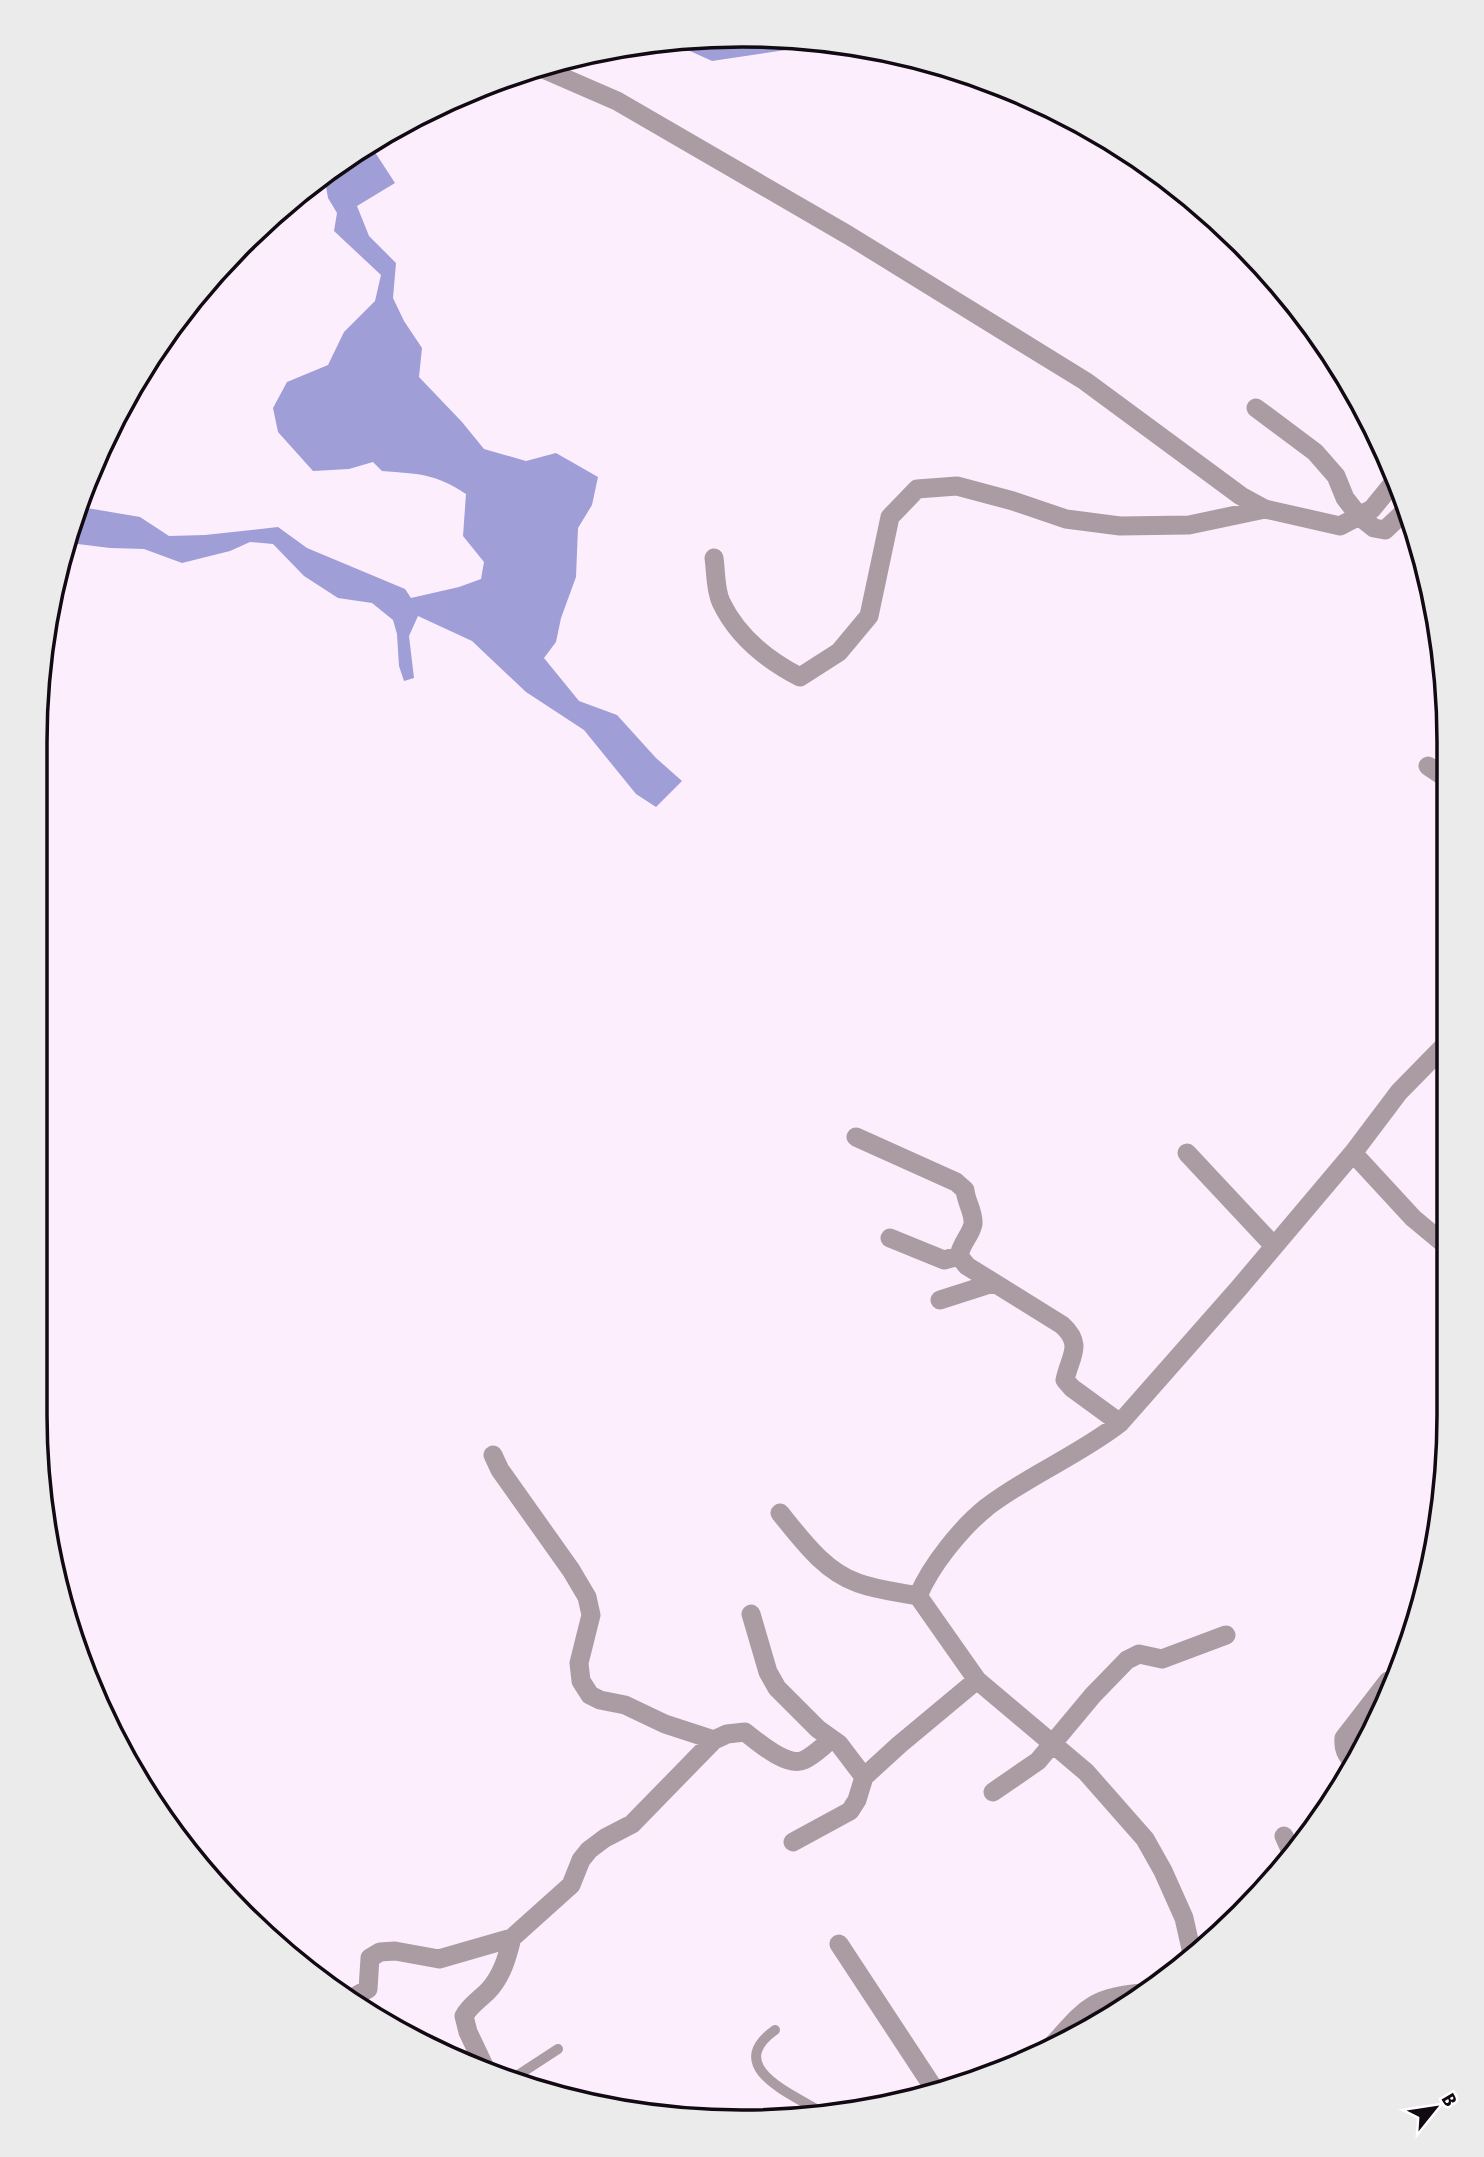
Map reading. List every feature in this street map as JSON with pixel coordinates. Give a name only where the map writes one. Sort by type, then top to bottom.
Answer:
[{"type":"street","points":[[554,74],[617,101],[848,235],[1085,381],[1241,496],[1265,509],[1340,526],[1372,509],[1389,489]]},
{"type":"street","points":[[1256,408],[1315,452],[1336,476],[1345,498],[1359,516],[1374,528],[1385,530],[1399,517]]},
{"type":"street","points":[[713,558],[720,600],[743,636],[779,666],[800,677],[839,652],[869,616],[890,517],[917,489],[957,486],[1066,519],[1121,526],[1189,525],[1265,509]]},
{"type":"street","points":[[1428,766],[1437,772]]},
{"type":"street","points":[[918,1596],[926,1578],[946,1551],[987,1507],[1098,1440],[1120,1423],[1353,1153],[1399,1092],[1437,1053]]},
{"type":"street","points":[[856,1136],[956,1182],[965,1190],[973,1227],[960,1246],[959,1256],[967,1266],[1062,1325],[1072,1334],[1075,1343],[1065,1380],[1120,1423]]},
{"type":"street","points":[[1187,1153],[1274,1246]]},
{"type":"street","points":[[1353,1153],[1412,1218],[1437,1238]]},
{"type":"street","points":[[890,1238],[944,1260],[959,1256]]},
{"type":"street","points":[[940,1300],[993,1283]]},
{"type":"street","points":[[493,1455],[500,1471],[571,1570],[587,1597],[591,1615],[579,1663],[581,1681],[590,1695],[625,1705],[665,1724],[714,1740]]},
{"type":"street","points":[[780,1513],[809,1549],[829,1567],[857,1583],[918,1596],[977,1680],[1054,1744],[1105,1793],[1145,1839],[1163,1871],[1184,1918],[1190,1945]]},
{"type":"street","points":[[751,1614],[768,1672],[777,1688],[818,1729],[839,1744],[864,1777]]},
{"type":"street","points":[[993,1792],[1038,1761],[1093,1695],[1127,1660],[1139,1654],[1162,1659],[1226,1635]]},
{"type":"street","points":[[793,1842],[850,1811],[857,1800],[864,1777],[977,1680]]},
{"type":"street","points":[[1347,1756],[1343,1747],[1344,1738],[1378,1694]]},
{"type":"street","points":[[358,1994],[368,1989],[370,1958],[380,1952],[395,1951],[439,1959],[512,1938],[571,1885],[581,1860],[589,1850],[632,1824],[714,1740],[727,1734],[745,1732],[770,1751],[792,1762],[803,1761],[831,1740]]},
{"type":"street","points":[[481,2059],[464,2016],[500,1975],[512,1938]]},
{"type":"street","points":[[839,1944],[931,2083]]},
{"type":"street","points":[[1065,2030],[1074,2019],[1098,2001],[1121,1997]]},
{"type":"lane","points":[[775,2030],[763,2039],[757,2051],[757,2063],[766,2078],[780,2090],[809,2106]]},
{"type":"lane","points":[[521,2073],[558,2049]]},
{"type":"water","points":[[742,47],[791,49],[712,61],[687,50]]},
{"type":"water","points":[[375,152],[395,183],[357,206],[369,236],[396,263],[393,298],[422,348],[419,377],[484,449],[526,461],[556,453],[598,477],[592,505],[578,528],[576,577],[561,618],[556,642],[544,658],[579,701],[617,715],[656,758],[682,781],[656,807],[636,794],[584,730],[526,692],[472,641],[418,616],[409,636],[414,678],[404,681],[399,666],[397,634],[393,620],[372,603],[338,598],[304,576],[273,544],[250,542],[230,551],[182,563],[144,549],[76,544],[88,508],[140,517],[169,536],[278,527],[307,548],[405,589],[411,598],[481,579],[484,562],[463,536],[466,494],[445,482],[426,476],[382,471],[373,462],[349,469],[313,471],[278,432],[273,408],[287,382],[328,365],[344,332],[375,301],[381,275],[334,231],[337,213],[328,198],[326,186]]}]
